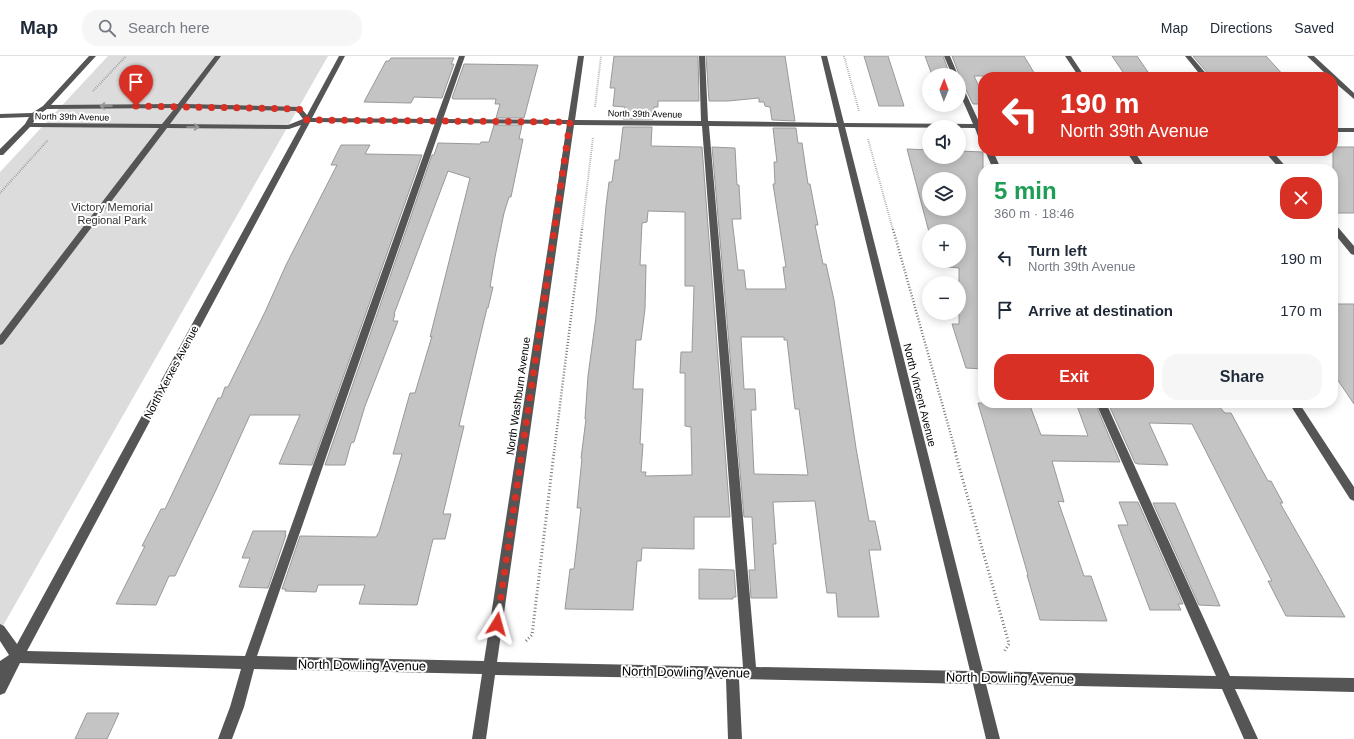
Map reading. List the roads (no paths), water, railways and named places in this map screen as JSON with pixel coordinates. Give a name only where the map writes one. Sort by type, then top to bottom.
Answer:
[{"type":"street","points":[[0,153],[28,125],[34,115],[45,107],[93,56]]},
{"type":"street","points":[[0,342],[218,56]]},
{"type":"street","name":"North Xerxes Avenue","points":[[0,688],[342,56]]},
{"type":"street","points":[[225,739],[237,707],[249,662],[462,56]]},
{"type":"street","name":"North Washburn Avenue","points":[[479,739],[581,56]]},
{"type":"street","points":[[702,56],[705,124],[750,673]]},
{"type":"street","name":"North Vincent Avenue","points":[[824,56],[993,739]]},
{"type":"street","points":[[946,56],[952,68]]},
{"type":"street","points":[[1068,56],[1079,72]]},
{"type":"street","points":[[1188,56],[1202,72]]},
{"type":"street","points":[[1310,56],[1328,72]]},
{"type":"street","points":[[1338,82],[1354,97]]},
{"type":"street","points":[[966,98],[978,122]]},
{"type":"street","name":"North 39th Avenue","points":[[45,107],[179,106],[299,109],[307,120]]},
{"type":"street","points":[[0,116],[34,115]]},
{"type":"street","name":"North 39th Avenue","points":[[28,125],[289,127],[307,120],[978,126]]},
{"type":"street","points":[[1338,130],[1354,130]]},
{"type":"street","points":[[1272,156],[1280,164]]},
{"type":"street","points":[[1338,233],[1354,252]]},
{"type":"street","points":[[1103,408],[1251,739]]},
{"type":"street","points":[[1297,408],[1354,496]]},
{"type":"street","points":[[0,630],[18,657],[0,669]]},
{"type":"street","name":"North Dowling Avenue","points":[[18,657],[978,678],[1354,684]]},
{"type":"street","points":[[732,673],[735,739]]},
{"type":"park label","name":"Victory Memorial Regional Park","points":[[112,213]]}]
